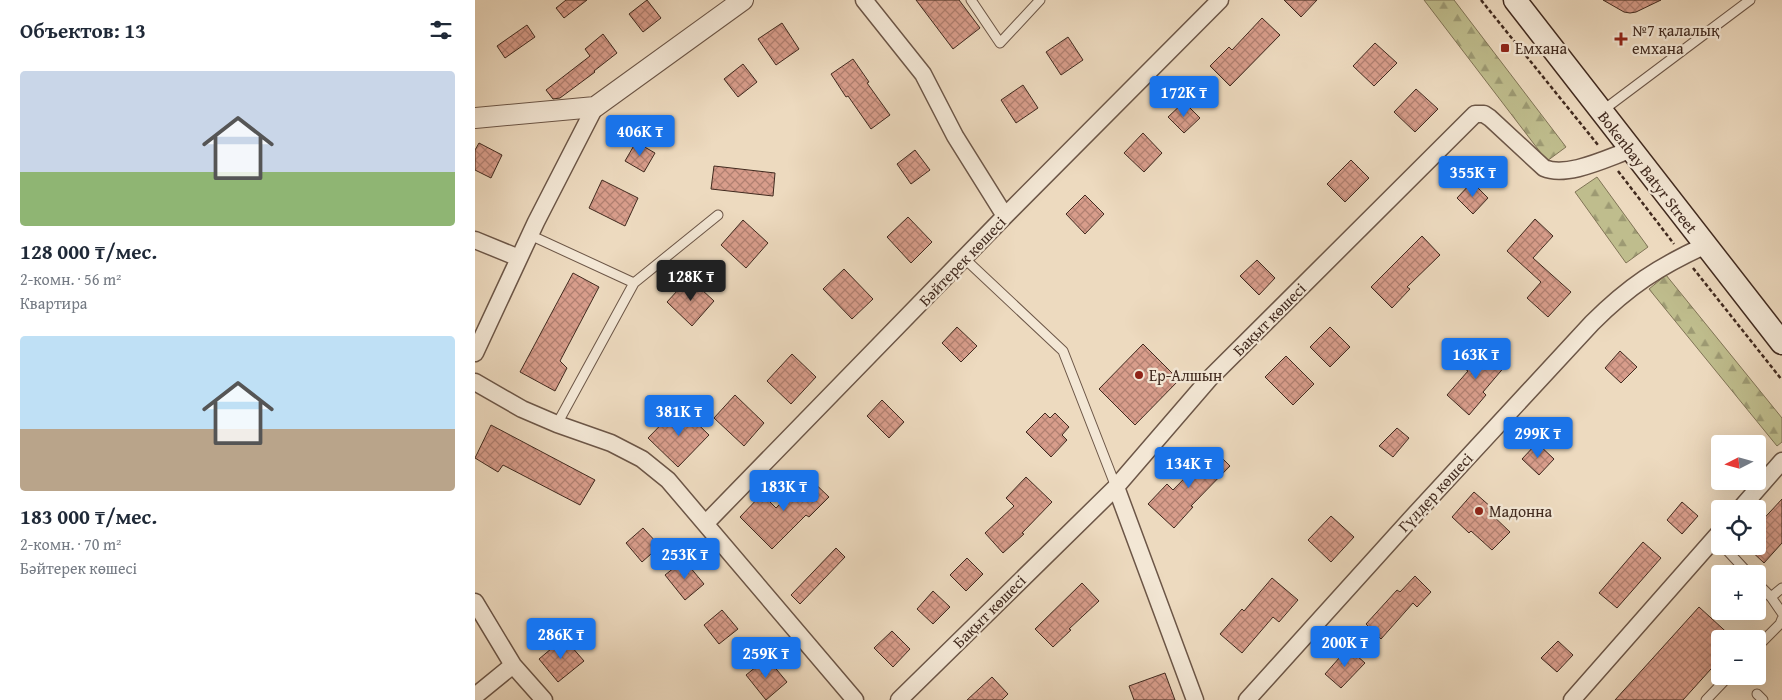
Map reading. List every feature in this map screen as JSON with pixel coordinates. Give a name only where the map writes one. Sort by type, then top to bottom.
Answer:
[{"type":"main road","name":"Bokenbay Batyr Street","points":[[1515,0],[1782,343]]},
{"type":"street","points":[[475,353],[519,258],[595,108],[743,0]]},
{"type":"street","points":[[864,0],[923,74],[955,136],[1005,216]]},
{"type":"street","name":"Бәйтерек көшесі","points":[[706,523],[1005,216],[1220,0]]},
{"type":"street","points":[[475,118],[595,108]]},
{"type":"street","name":"Бақыт көшесі","points":[[899,700],[1115,486],[1210,378],[1475,114],[1484,114],[1490,118],[1543,168],[1550,171],[1568,170],[1630,150]]},
{"type":"street","points":[[475,240],[519,258]]},
{"type":"street","name":"Гүлдер көшесі","points":[[1247,700],[1401,530],[1614,301],[1646,276],[1706,245]]},
{"type":"street","points":[[475,382],[522,409],[557,424],[611,443],[642,458],[668,480],[706,523],[855,700]]},
{"type":"street","points":[[1749,500],[1780,470]]},
{"type":"street","points":[[1115,486],[1195,700]]},
{"type":"street","points":[[1572,700],[1711,549]]},
{"type":"street","points":[[475,602],[513,665],[544,700]]},
{"type":"street","points":[[475,696],[513,665]]},
{"type":"lane","points":[[971,0],[1000,43],[1040,0]]},
{"type":"lane","points":[[1601,112],[1750,0]]},
{"type":"lane","points":[[557,424],[634,283],[718,215]]},
{"type":"lane","points":[[530,236],[634,283]]},
{"type":"lane","points":[[965,259],[1063,351],[1115,486]]},
{"type":"lane","points":[[1732,555],[1741,565]]},
{"type":"lane","points":[[1771,597],[1782,588]]},
{"type":"lane","points":[[1766,592],[1782,613]]},
{"type":"lane","points":[[1766,638],[1780,624],[1782,619]]},
{"type":"lane","points":[[1706,700],[1720,685]]},
{"type":"path","points":[[1481,0],[1608,158]]},
{"type":"green space","points":[[1424,0],[1454,0],[1566,147],[1547,161]]},
{"type":"green space","points":[[1597,177],[1648,247],[1626,263],[1575,192]]},
{"type":"green space","points":[[1666,275],[1782,418],[1782,442],[1777,446],[1649,289]]},
{"type":"building","points":[[566,0],[587,0],[564,18],[556,8]]},
{"type":"building","points":[[647,0],[661,18],[643,32],[629,14]]},
{"type":"building","points":[[916,0],[959,0],[980,28],[953,49]]},
{"type":"building","points":[[1284,0],[1317,0],[1301,17]]},
{"type":"building","points":[[1603,0],[1661,0],[1630,13],[1624,12]]},
{"type":"building","points":[[1262,18],[1280,35],[1230,86],[1210,66],[1229,47],[1232,50]]},
{"type":"building","points":[[782,23],[799,49],[776,65],[758,39]]},
{"type":"building","points":[[527,25],[535,37],[505,58],[497,46]]},
{"type":"building","points":[[603,34],[617,53],[560,98],[553,99],[546,90],[590,56],[585,49]]},
{"type":"building","points":[[1068,37],[1083,60],[1061,75],[1046,52]]},
{"type":"building","points":[[1375,43],[1397,63],[1374,86],[1353,66]]},
{"type":"building","points":[[853,59],[869,82],[867,83],[890,115],[871,129],[831,74]]},
{"type":"building","points":[[743,64],[757,82],[738,97],[724,79]]},
{"type":"building","points":[[1023,85],[1038,108],[1016,123],[1001,100]]},
{"type":"building","points":[[1416,89],[1438,109],[1415,132],[1394,112]]},
{"type":"building","points":[[1184,102],[1200,118],[1184,133],[1168,117]]},
{"type":"building","points":[[1143,133],[1162,153],[1144,172],[1124,153]]},
{"type":"building","points":[[636,142],[655,153],[644,172],[625,161]]},
{"type":"building","points":[[479,143],[502,155],[491,178],[475,170],[475,150]]},
{"type":"building","points":[[915,150],[930,170],[911,184],[897,164]]},
{"type":"building","points":[[1351,160],[1369,178],[1345,202],[1327,184]]},
{"type":"building","points":[[714,166],[775,173],[773,196],[711,189]]},
{"type":"building","points":[[602,180],[638,198],[625,226],[589,208]]},
{"type":"building","points":[[1472,182],[1488,198],[1473,214],[1457,198]]},
{"type":"building","points":[[1085,195],[1104,214],[1085,234],[1066,214]]},
{"type":"building","points":[[908,217],[932,242],[911,263],[887,237]]},
{"type":"building","points":[[1535,219],[1553,236],[1533,258],[1571,292],[1548,317],[1527,298],[1541,282],[1507,251]]},
{"type":"building","points":[[743,220],[768,243],[746,268],[721,245]]},
{"type":"building","points":[[1422,236],[1440,255],[1407,287],[1410,289],[1392,308],[1371,287]]},
{"type":"building","points":[[1257,260],[1275,278],[1259,295],[1240,276]]},
{"type":"building","points":[[844,269],[873,299],[852,319],[823,289]]},
{"type":"building","points":[[573,273],[599,287],[560,361],[567,368],[555,391],[520,372]]},
{"type":"building","points":[[689,278],[714,301],[692,326],[667,302]]},
{"type":"building","points":[[957,327],[977,346],[961,362],[942,343]]},
{"type":"building","points":[[1330,327],[1350,347],[1330,367],[1310,347]]},
{"type":"building","points":[[1143,344],[1179,380],[1135,425],[1099,389]]},
{"type":"building","points":[[1484,346],[1506,365],[1483,392],[1486,395],[1469,415],[1447,395],[1468,371],[1465,369]]},
{"type":"building","points":[[1620,351],[1637,367],[1621,383],[1605,368]]},
{"type":"building","points":[[792,354],[816,377],[791,404],[767,381]]},
{"type":"building","points":[[1286,356],[1314,384],[1293,405],[1265,377]]},
{"type":"building","points":[[735,395],[764,423],[744,446],[714,418]]},
{"type":"building","points":[[882,400],[904,422],[889,438],[867,416]]},
{"type":"building","points":[[679,406],[709,435],[678,467],[648,438]]},
{"type":"building","points":[[1045,413],[1050,418],[1055,413],[1069,427],[1062,435],[1067,440],[1051,457],[1026,432]]},
{"type":"building","points":[[491,425],[595,480],[580,505],[503,465],[498,472],[475,458]]},
{"type":"building","points":[[1397,428],[1409,438],[1393,457],[1379,446]]},
{"type":"building","points":[[1537,443],[1554,459],[1539,475],[1522,459]]},
{"type":"building","points":[[1213,449],[1230,466],[1191,506],[1193,507],[1174,528],[1148,504],[1167,484],[1173,490]]},
{"type":"building","points":[[807,476],[829,497],[809,517],[806,515],[772,549],[740,517],[762,494],[776,508]]},
{"type":"building","points":[[1026,477],[1052,502],[1022,533],[1024,534],[1003,553],[985,533],[1014,506],[1006,498]]},
{"type":"building","points":[[1474,492],[1492,508],[1489,512],[1510,532],[1492,550],[1471,531],[1469,533],[1452,517]]},
{"type":"building","points":[[1782,499],[1782,543],[1764,563],[1756,555],[1766,555],[1766,516]]},
{"type":"building","points":[[1682,502],[1698,516],[1682,534],[1667,520]]},
{"type":"building","points":[[1331,516],[1354,537],[1331,562],[1308,540]]},
{"type":"building","points":[[643,528],[660,546],[642,562],[626,543]]},
{"type":"building","points":[[1643,542],[1661,558],[1617,608],[1599,593]]},
{"type":"building","points":[[836,548],[845,557],[800,604],[791,595]]},
{"type":"building","points":[[967,558],[983,574],[966,591],[950,575]]},
{"type":"building","points":[[684,560],[704,584],[685,600],[665,575]]},
{"type":"building","points":[[1415,576],[1431,592],[1417,607],[1413,603],[1381,639],[1366,624],[1397,590],[1400,592]]},
{"type":"building","points":[[1272,578],[1298,600],[1279,622],[1273,617],[1242,653],[1220,634],[1242,609],[1244,611]]},
{"type":"building","points":[[1082,583],[1099,601],[1053,647],[1035,629]]},
{"type":"building","points":[[933,591],[950,607],[933,624],[917,609]]},
{"type":"building","points":[[1699,607],[1724,630],[1711,630],[1711,669],[1683,700],[1615,700]]},
{"type":"building","points":[[722,610],[738,629],[719,644],[704,625]]},
{"type":"building","points":[[892,631],[910,649],[893,667],[874,648]]},
{"type":"building","points":[[564,638],[584,661],[558,682],[539,659]]},
{"type":"building","points":[[1558,641],[1573,655],[1557,672],[1541,658]]},
{"type":"building","points":[[1348,648],[1365,663],[1341,688],[1325,674]]},
{"type":"building","points":[[767,658],[787,682],[766,700],[746,675]]},
{"type":"building","points":[[1165,673],[1175,700],[1134,700],[1129,686]]},
{"type":"building","points":[[992,677],[1008,694],[1002,700],[967,700]]},
{"type":"place","name":"№7 қалалық емхана","points":[[1621,39]]},
{"type":"place","name":"Емхана","points":[[1505,48]]},
{"type":"place","name":"Ер-Алшын","points":[[1139,375]]},
{"type":"place","name":"Мадонна","points":[[1479,511]]}]
